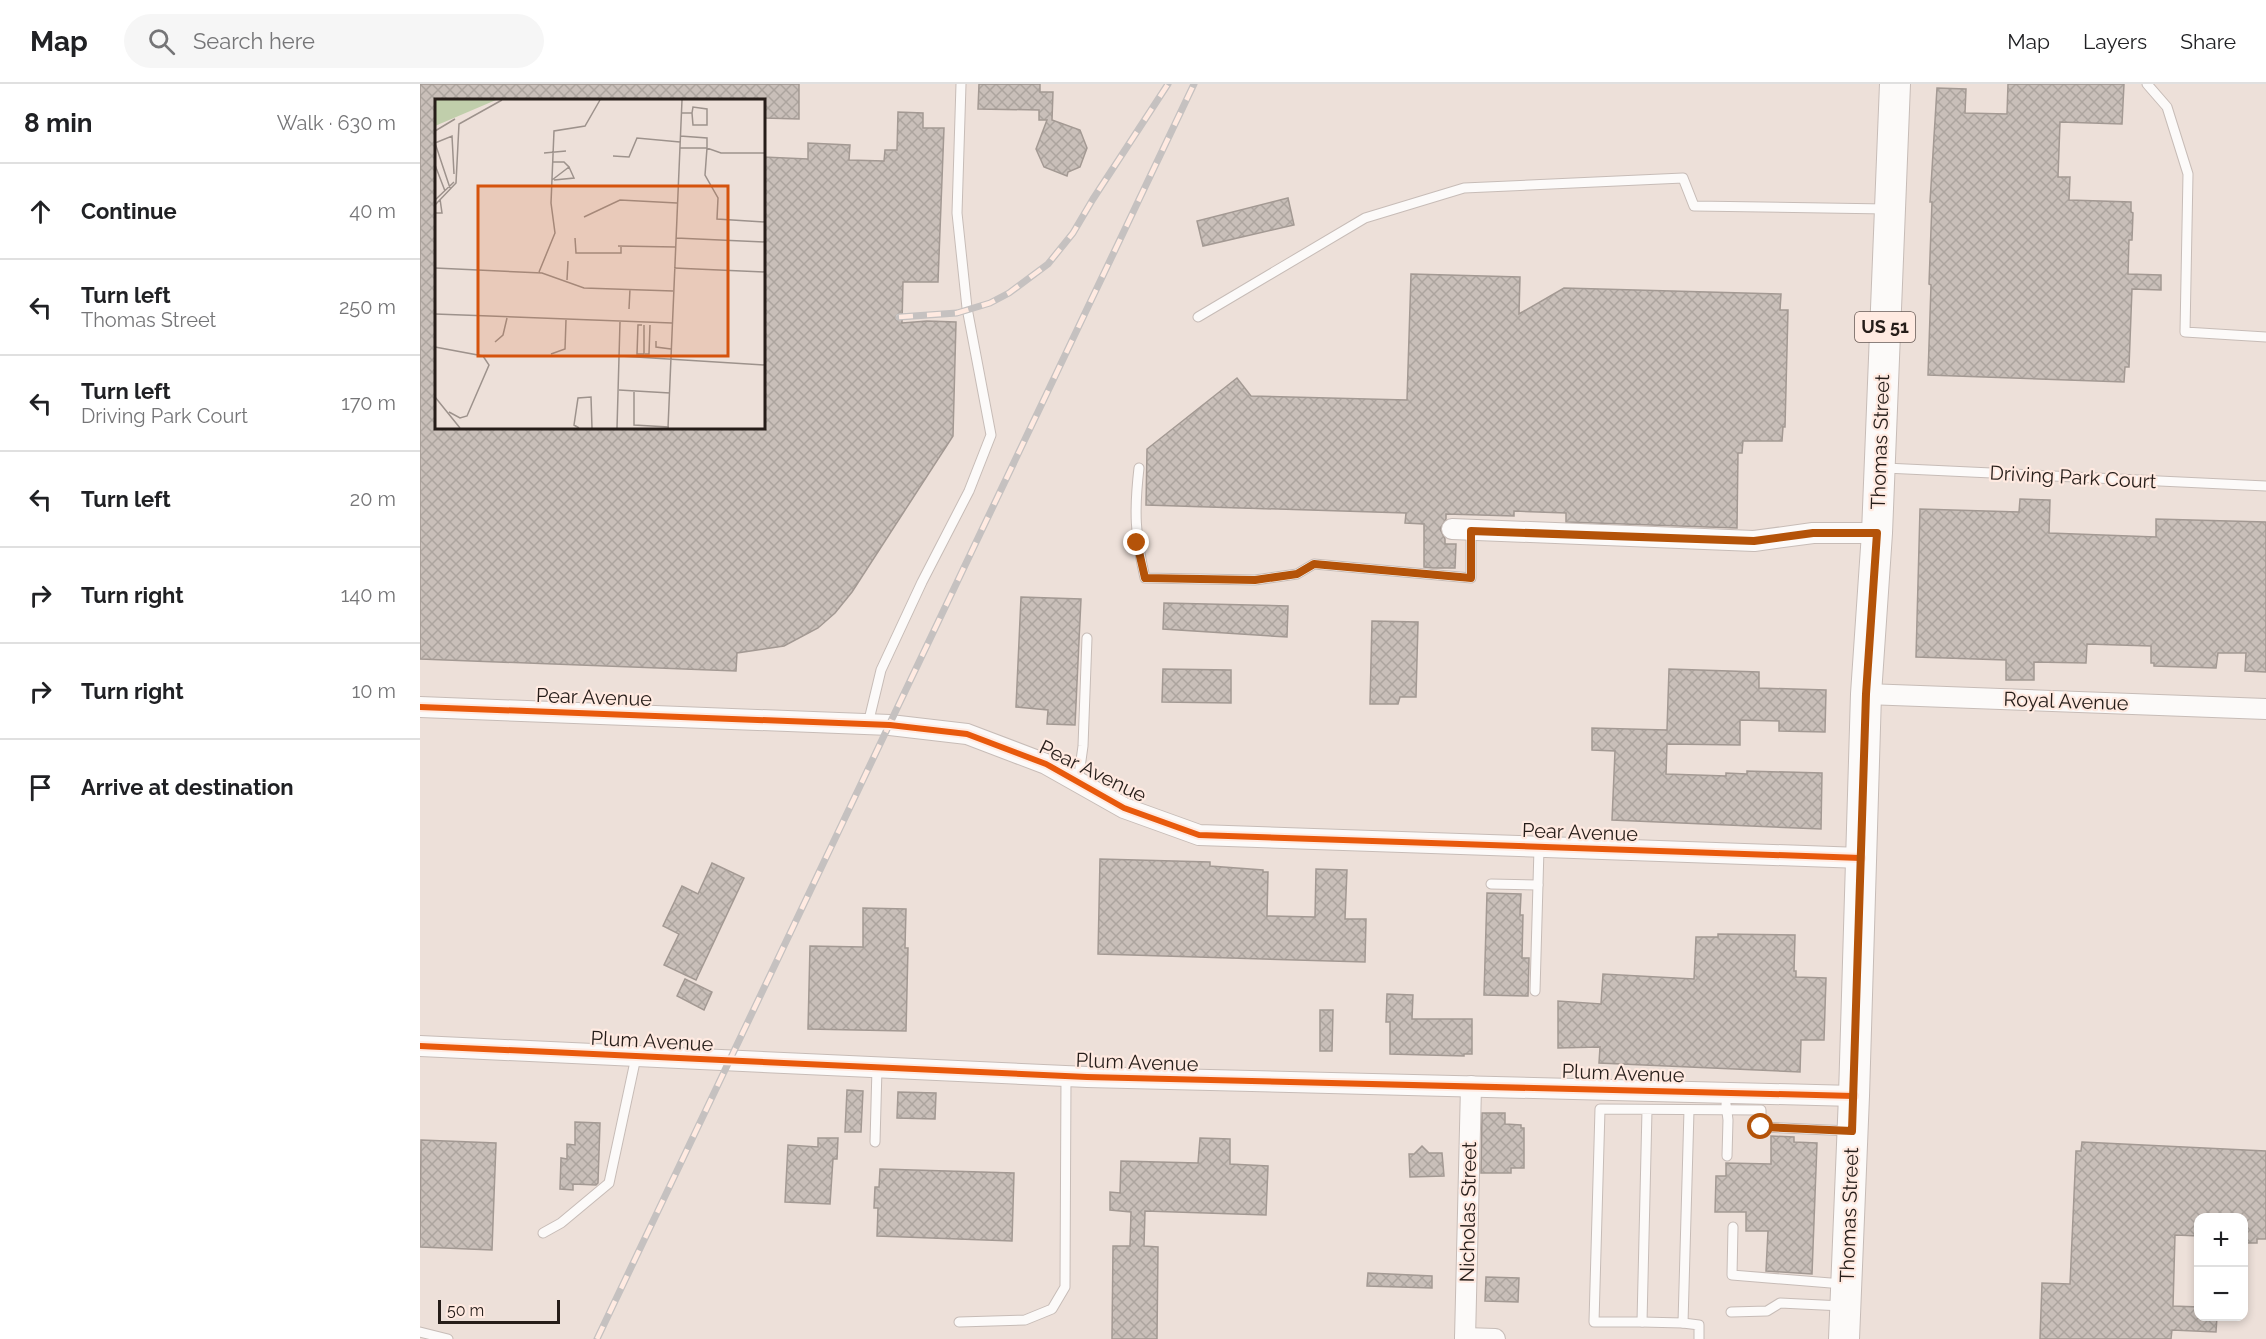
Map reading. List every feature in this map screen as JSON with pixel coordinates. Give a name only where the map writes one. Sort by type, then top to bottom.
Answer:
[{"type":"main road","name":"Thomas Street","points":[[1844,1339],[1866,694],[1877,533],[1895,84]]},
{"type":"street","points":[[1461,530],[1754,541],[1813,533],[1877,533]]},
{"type":"street","name":"Royal Avenue","points":[[1866,694],[2266,709]]},
{"type":"street","name":"Pear Avenue","points":[[420,706],[868,724],[967,734],[1046,764],[1124,808],[1199,835],[1861,858]]},
{"type":"street","name":"Plum Avenue","points":[[420,1046],[1066,1076],[1471,1086],[1725,1102],[1854,1096]]},
{"type":"street","name":"Nicholas Street","points":[[1465,1338],[1471,1086]]},
{"type":"street","points":[[1465,1338],[1496,1339]]},
{"type":"lane","points":[[868,724],[881,670],[922,582],[969,491],[991,435],[967,308],[957,213],[961,84]]},
{"type":"lane","points":[[2147,84],[2167,107],[2188,174],[2185,332],[2266,337]]},
{"type":"lane","points":[[1198,317],[1365,218],[1464,188],[1683,178],[1694,206],[1890,210]]},
{"type":"lane","points":[[1139,468],[1134,506],[1137,543],[1145,578],[1255,580],[1297,574],[1314,564],[1471,578],[1461,530]]},
{"type":"lane","name":"Driving Park Court","points":[[1879,468],[2266,486]]},
{"type":"lane","points":[[1078,782],[1083,746],[1087,638]]},
{"type":"lane","points":[[1535,991],[1539,848]]},
{"type":"lane","points":[[1491,884],[1538,885]]},
{"type":"lane","points":[[543,1233],[561,1224],[609,1183],[636,1057]]},
{"type":"lane","points":[[875,1142],[877,1068]]},
{"type":"lane","points":[[959,1322],[1025,1320],[1052,1309],[1065,1287],[1066,1076]]},
{"type":"lane","points":[[1725,1102],[1728,1120],[1727,1156]]},
{"type":"lane","points":[[1699,1339],[1700,1325],[1594,1322],[1600,1109],[1689,1110],[1725,1102],[1761,1110],[1761,1127],[1852,1131]]},
{"type":"lane","points":[[1642,1322],[1647,1110]]},
{"type":"lane","points":[[1683,1323],[1689,1110]]},
{"type":"lane","points":[[1733,1227],[1732,1275],[1845,1295]]},
{"type":"lane","points":[[1731,1312],[1767,1311],[1780,1303],[1845,1295]]},
{"type":"lane","points":[[420,1332],[448,1339]]},
{"type":"building","points":[[420,84],[799,84],[799,119],[765,118],[765,99],[435,99],[435,429],[765,429],[765,157],[808,159],[808,143],[850,145],[849,160],[884,161],[885,150],[897,150],[898,112],[923,113],[923,128],[944,128],[938,282],[903,282],[902,323],[956,322],[953,436],[852,592],[835,613],[818,628],[784,646],[737,653],[736,671],[420,659]]},
{"type":"building","points":[[979,84],[1040,84],[1040,92],[1053,92],[1052,120],[1080,130],[1087,148],[1080,167],[1068,172],[1067,176],[1044,167],[1036,149],[1047,120],[1039,120],[1039,110],[978,109]]},
{"type":"building","points":[[2008,84],[2124,84],[2122,124],[2060,122],[2058,177],[2070,177],[2069,200],[2131,202],[2132,240],[2129,240],[2128,274],[2161,275],[2161,290],[2132,289],[2129,367],[2125,367],[2124,382],[1928,375],[1932,202],[1930,202],[1937,88],[1966,89],[1965,113],[2007,114]]},
{"type":"building","points":[[1288,198],[1294,225],[1203,246],[1197,221]]},
{"type":"building","points":[[1411,274],[1520,277],[1519,314],[1564,288],[1781,294],[1780,310],[1788,310],[1785,427],[1783,427],[1782,441],[1743,441],[1742,453],[1738,453],[1737,528],[1566,522],[1566,513],[1514,511],[1514,516],[1446,514],[1446,519],[1440,529],[1445,544],[1456,544],[1455,568],[1433,568],[1424,567],[1424,524],[1405,523],[1406,513],[1146,505],[1147,449],[1237,378],[1251,396],[1407,400]]},
{"type":"building","points":[[2020,499],[2050,500],[2049,533],[2156,537],[2156,519],[2266,522],[2266,672],[2245,671],[2246,653],[2218,653],[2216,668],[2154,666],[2154,663],[2151,663],[2151,646],[2087,644],[2086,663],[2034,662],[2034,680],[2006,680],[2006,660],[1916,657],[1920,509],[2019,512]]},
{"type":"building","points":[[1021,597],[1081,599],[1075,725],[1047,724],[1048,710],[1016,707]]},
{"type":"building","points":[[1164,603],[1288,606],[1287,637],[1163,629]]},
{"type":"building","points":[[1372,621],[1418,622],[1416,697],[1400,697],[1398,704],[1370,704]]},
{"type":"building","points":[[1163,669],[1231,670],[1231,703],[1162,702]]},
{"type":"building","points":[[1669,669],[1759,672],[1759,688],[1826,690],[1825,732],[1779,731],[1779,721],[1740,720],[1740,745],[1667,744],[1666,774],[1726,776],[1726,773],[1747,774],[1747,771],[1822,773],[1821,829],[1612,820],[1615,751],[1592,750],[1592,728],[1667,730]]},
{"type":"building","points":[[1100,859],[1210,862],[1210,866],[1263,870],[1263,872],[1268,872],[1267,916],[1315,917],[1316,869],[1347,870],[1345,919],[1366,919],[1365,962],[1098,954]]},
{"type":"building","points":[[712,863],[744,878],[696,980],[664,965],[679,934],[663,926],[682,886],[698,894]]},
{"type":"building","points":[[1487,893],[1521,894],[1522,958],[1529,958],[1528,996],[1484,995]]},
{"type":"building","points":[[863,908],[906,909],[905,948],[908,948],[906,1031],[808,1029],[810,946],[863,947]]},
{"type":"building","points":[[1718,934],[1795,935],[1794,971],[1796,971],[1796,977],[1826,978],[1824,1040],[1801,1040],[1800,1072],[1599,1063],[1600,1047],[1558,1048],[1558,1001],[1601,1004],[1603,974],[1694,979],[1696,937],[1718,937]]},
{"type":"building","points":[[685,979],[712,992],[704,1010],[677,996]]},
{"type":"building","points":[[1387,994],[1413,995],[1412,1019],[1472,1019],[1472,1054],[1464,1054],[1464,1056],[1390,1054],[1390,1022],[1386,1022]]},
{"type":"building","points":[[1320,1010],[1333,1010],[1332,1051],[1320,1051]]},
{"type":"building","points":[[847,1090],[863,1091],[861,1132],[845,1132]]},
{"type":"building","points":[[898,1092],[936,1093],[935,1119],[897,1118]]},
{"type":"building","points":[[1482,1113],[1505,1113],[1505,1124],[1521,1125],[1521,1128],[1524,1128],[1524,1168],[1511,1168],[1511,1173],[1481,1173]]},
{"type":"building","points":[[575,1122],[600,1123],[598,1183],[596,1185],[573,1184],[573,1190],[560,1189],[561,1158],[567,1159],[567,1144],[575,1145]]},
{"type":"building","points":[[1771,1136],[1794,1137],[1794,1142],[1817,1143],[1812,1274],[1766,1271],[1768,1231],[1746,1231],[1746,1212],[1715,1212],[1716,1176],[1726,1176],[1726,1163],[1771,1164]]},
{"type":"building","points":[[818,1138],[838,1138],[837,1159],[833,1159],[830,1204],[785,1202],[788,1145],[818,1147]]},
{"type":"building","points":[[1200,1138],[1230,1139],[1230,1164],[1268,1166],[1266,1215],[1145,1211],[1144,1246],[1158,1247],[1157,1339],[1112,1339],[1113,1246],[1130,1246],[1131,1212],[1110,1210],[1110,1192],[1120,1193],[1121,1161],[1198,1163]]},
{"type":"building","points":[[421,1140],[496,1143],[492,1250],[420,1247]]},
{"type":"building","points":[[2082,1142],[2266,1151],[2266,1239],[2257,1239],[2257,1243],[2248,1243],[2248,1213],[2194,1213],[2194,1236],[2175,1235],[2173,1306],[2194,1307],[2194,1321],[2217,1321],[2216,1332],[2172,1330],[2171,1339],[2040,1339],[2042,1283],[2070,1284],[2076,1151],[2081,1151]]},
{"type":"building","points":[[1422,1146],[1429,1153],[1442,1153],[1444,1176],[1410,1177],[1409,1154],[1414,1154]]},
{"type":"building","points":[[880,1169],[1014,1173],[1012,1241],[877,1236],[878,1208],[874,1208],[875,1187],[879,1187]]},
{"type":"building","points":[[1368,1273],[1432,1276],[1432,1288],[1367,1286]]},
{"type":"building","points":[[1486,1277],[1519,1278],[1518,1302],[1485,1301]]},
{"type":"railway","points":[[899,317],[957,313],[990,303],[1009,293],[1048,264],[1073,233],[1168,84]]},
{"type":"railway","points":[[597,1339],[1194,84]]},
{"type":"cycle path","points":[[420,707],[890,725],[967,734],[1046,764],[1124,808],[1199,835],[1861,858]]},
{"type":"cycle path","points":[[420,1046],[1087,1077],[1854,1096]]},
{"type":"route","points":[[1137,543],[1145,578],[1255,580],[1297,574],[1314,564],[1471,578],[1471,531],[1754,541],[1813,533],[1877,533],[1866,694],[1852,1131],[1761,1127]]}]
